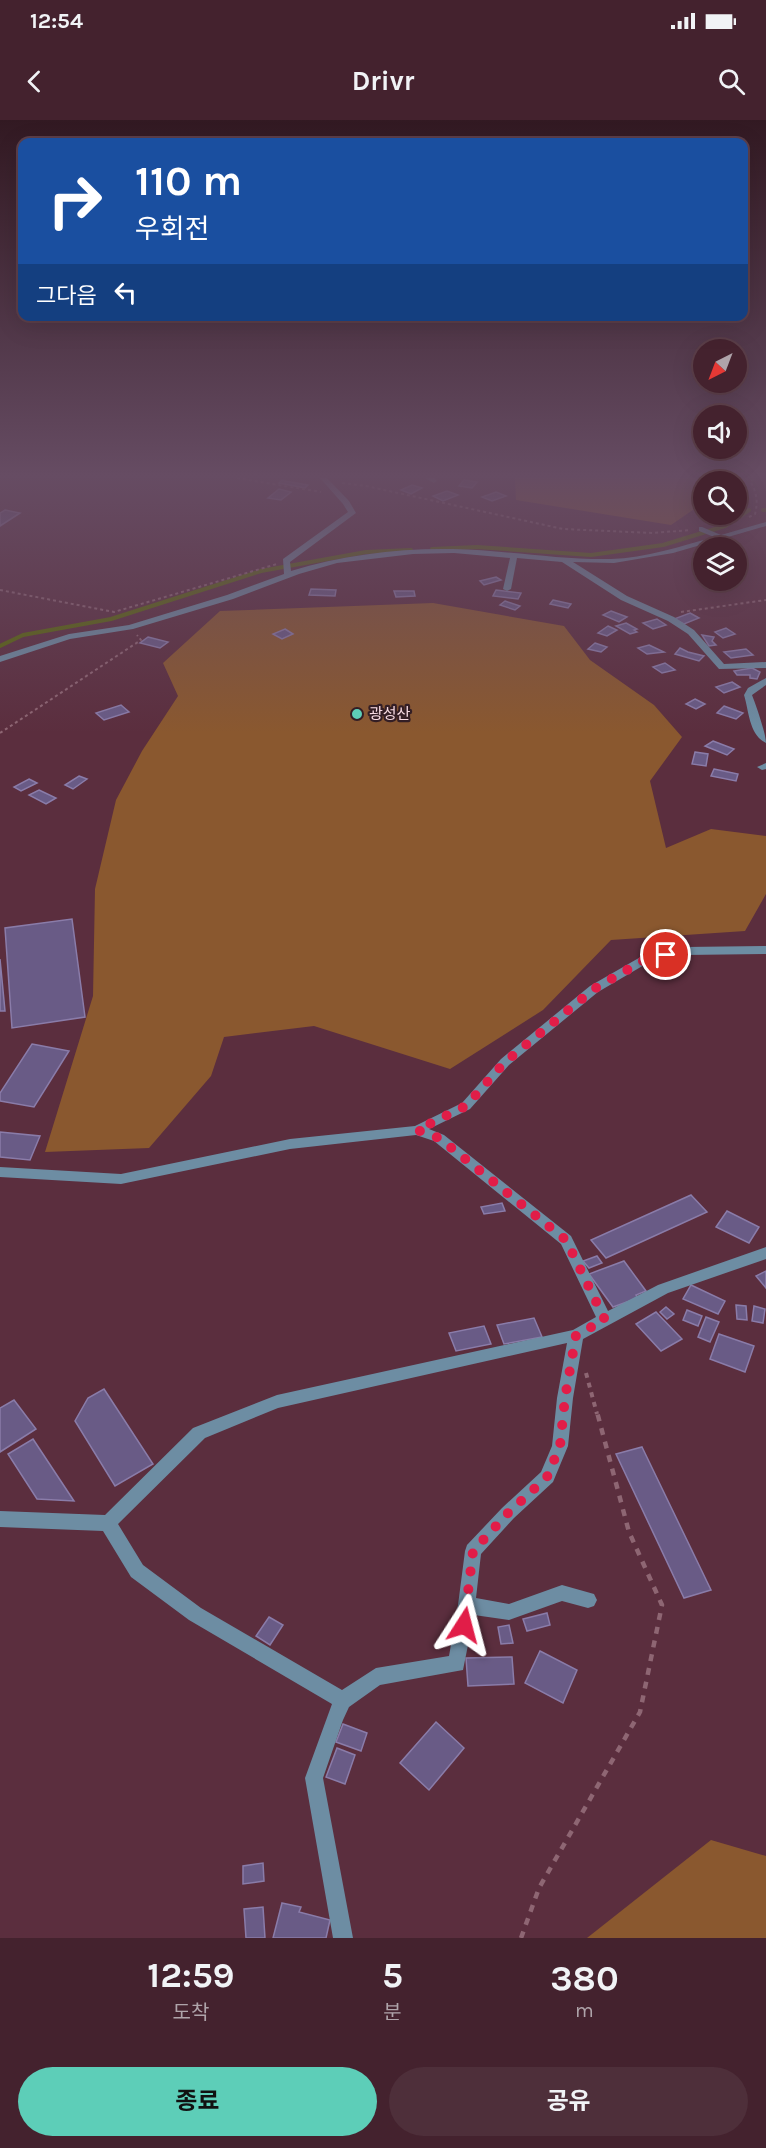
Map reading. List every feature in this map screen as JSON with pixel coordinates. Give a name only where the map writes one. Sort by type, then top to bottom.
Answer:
[{"type":"street","points":[[286,563],[288,575]]},
{"type":"street","points":[[0,659],[69,637],[130,627],[230,597],[288,575],[331,563]]},
{"type":"street","points":[[507,589],[512,563]]},
{"type":"street","points":[[568,563],[624,598],[691,632],[722,667],[762,665],[766,671]]},
{"type":"street","points":[[766,681],[751,690],[748,695],[754,706],[753,721],[758,732],[766,740]]},
{"type":"street","points":[[0,1172],[121,1179],[290,1144],[417,1130],[466,1106],[505,1062],[594,989],[648,958],[685,951],[766,950]]},
{"type":"street","points":[[417,1130],[439,1138],[566,1240],[605,1320]]},
{"type":"street","points":[[0,1519],[108,1523],[199,1433],[277,1402],[576,1335],[663,1290],[766,1253]]},
{"type":"street","points":[[343,1938],[314,1778],[335,1717],[343,1701],[376,1677],[457,1664],[473,1551],[508,1513],[547,1477],[560,1446],[565,1398],[576,1335]]},
{"type":"street","points":[[108,1523],[137,1570],[195,1614],[343,1701]]},
{"type":"street","points":[[467,1605],[509,1612],[562,1593],[588,1600]]},
{"type":"path","points":[[0,590],[114,612],[280,563]]},
{"type":"path","points":[[661,615],[766,600]]},
{"type":"path","points":[[0,733],[141,640],[130,627]]},
{"type":"path","points":[[521,1938],[539,1888],[640,1712],[662,1605],[629,1532],[585,1368]]},
{"type":"shaded area","points":[[433,603],[564,626],[590,660],[654,705],[682,737],[650,781],[666,848],[711,829],[766,836],[766,894],[745,931],[611,940],[543,1010],[450,1069],[314,1026],[224,1037],[211,1076],[149,1148],[45,1152],[93,996],[95,889],[116,800],[142,751],[178,696],[163,663],[220,611]]},
{"type":"shaded area","points":[[711,1840],[766,1856],[766,1938],[587,1938]]},
{"type":"building","points":[[496,577],[501,580],[484,585],[480,581]]},
{"type":"building","points":[[311,589],[336,590],[335,596],[309,595]]},
{"type":"building","points":[[496,590],[521,593],[518,599],[493,596]]},
{"type":"building","points":[[394,591],[414,591],[415,596],[396,597]]},
{"type":"building","points":[[553,600],[571,604],[568,608],[550,604]]},
{"type":"building","points":[[505,601],[520,606],[515,610],[500,605]]},
{"type":"building","points":[[611,611],[627,617],[619,622],[603,615]]},
{"type":"building","points":[[690,613],[699,618],[684,624],[674,619]]},
{"type":"building","points":[[657,619],[666,625],[653,629],[643,623]]},
{"type":"building","points":[[626,623],[637,629],[634,630],[637,632],[630,634],[616,626]]},
{"type":"building","points":[[608,626],[617,630],[607,636],[598,633]]},
{"type":"building","points":[[726,628],[735,634],[723,638],[715,632]]},
{"type":"building","points":[[285,629],[293,634],[282,639],[273,634]]},
{"type":"building","points":[[702,635],[714,637],[712,641],[716,645],[709,646]]},
{"type":"building","points":[[148,637],[168,642],[160,648],[140,643]]},
{"type":"building","points":[[595,643],[607,647],[601,652],[588,649]]},
{"type":"building","points":[[649,645],[664,652],[647,654],[638,648]]},
{"type":"building","points":[[680,648],[704,656],[699,661],[675,654]]},
{"type":"building","points":[[746,649],[753,655],[731,658],[724,652]]},
{"type":"building","points":[[665,663],[675,670],[662,673],[653,667]]},
{"type":"building","points":[[752,668],[760,672],[757,679],[750,678],[750,675],[737,675],[734,671]]},
{"type":"building","points":[[732,682],[740,687],[724,693],[716,687]]},
{"type":"building","points":[[695,699],[705,704],[696,709],[686,704]]},
{"type":"building","points":[[121,705],[129,712],[104,720],[96,713]]},
{"type":"building","points":[[724,706],[743,713],[736,719],[717,713]]},
{"type":"building","points":[[713,741],[734,749],[727,755],[705,746]]},
{"type":"building","points":[[695,752],[708,754],[706,766],[692,764]]},
{"type":"building","points":[[714,769],[738,774],[736,781],[711,776]]},
{"type":"building","points":[[79,776],[87,779],[73,789],[65,785]]},
{"type":"building","points":[[29,779],[37,783],[21,791],[14,787]]},
{"type":"building","points":[[39,790],[56,798],[46,804],[29,795]]},
{"type":"building","points":[[72,919],[85,1017],[12,1028],[5,928]]},
{"type":"building","points":[[0,959],[5,1011],[0,1011]]},
{"type":"building","points":[[32,1044],[69,1051],[34,1107],[0,1101],[0,1093]]},
{"type":"building","points":[[0,1132],[40,1136],[30,1160],[0,1157]]},
{"type":"building","points":[[691,1195],[707,1212],[606,1258],[591,1240]]},
{"type":"building","points":[[502,1203],[505,1211],[484,1214],[481,1207]]},
{"type":"building","points":[[727,1211],[759,1227],[749,1243],[716,1227]]},
{"type":"building","points":[[597,1256],[602,1263],[589,1268],[583,1261]]},
{"type":"building","points":[[624,1261],[646,1291],[636,1295],[638,1298],[613,1307],[589,1274]]},
{"type":"building","points":[[766,1271],[766,1288],[756,1276]]},
{"type":"building","points":[[691,1285],[725,1301],[718,1314],[683,1299]]},
{"type":"building","points":[[736,1305],[746,1306],[747,1320],[737,1319]]},
{"type":"building","points":[[754,1306],[765,1309],[763,1323],[752,1321]]},
{"type":"building","points":[[666,1307],[674,1314],[667,1319],[660,1312]]},
{"type":"building","points":[[687,1310],[702,1316],[698,1326],[683,1320]]},
{"type":"building","points":[[656,1312],[682,1339],[661,1351],[636,1324]]},
{"type":"building","points":[[706,1317],[719,1322],[710,1342],[698,1337]]},
{"type":"building","points":[[534,1318],[542,1337],[504,1344],[497,1325]]},
{"type":"building","points":[[484,1326],[491,1344],[456,1351],[449,1333]]},
{"type":"building","points":[[719,1334],[754,1346],[745,1372],[710,1359]]},
{"type":"building","points":[[104,1389],[153,1464],[115,1486],[75,1421],[88,1398]]},
{"type":"building","points":[[14,1400],[36,1429],[0,1452],[0,1408]]},
{"type":"building","points":[[33,1439],[74,1501],[37,1499],[8,1454]]},
{"type":"building","points":[[642,1447],[711,1590],[684,1598],[616,1454]]},
{"type":"building","points":[[547,1613],[550,1625],[527,1631],[523,1619]]},
{"type":"building","points":[[269,1617],[283,1625],[270,1645],[256,1636]]},
{"type":"building","points":[[509,1625],[513,1643],[501,1644],[498,1627]]},
{"type":"building","points":[[540,1651],[577,1670],[563,1703],[525,1683]]},
{"type":"building","points":[[512,1657],[514,1684],[468,1686],[466,1658]]},
{"type":"building","points":[[436,1722],[464,1748],[429,1790],[400,1763]]},
{"type":"building","points":[[343,1724],[367,1733],[361,1751],[336,1742]]},
{"type":"building","points":[[337,1748],[355,1755],[345,1784],[326,1777]]},
{"type":"building","points":[[263,1863],[264,1881],[243,1884],[243,1866]]},
{"type":"building","points":[[282,1903],[301,1907],[299,1912],[330,1920],[326,1938],[273,1938]]},
{"type":"building","points":[[263,1907],[265,1938],[246,1938],[244,1909]]},
{"type":"waterway","points":[[0,646],[23,635],[111,619],[261,571],[306,563]]},
{"type":"place","name":"광성산","points":[[357,714]]},
{"type":"route","points":[[464,1625],[473,1551],[508,1513],[547,1477],[560,1446],[565,1398],[576,1335],[605,1320],[566,1240],[439,1138],[417,1130],[466,1106],[505,1062],[594,989],[648,958],[666,955]]}]
